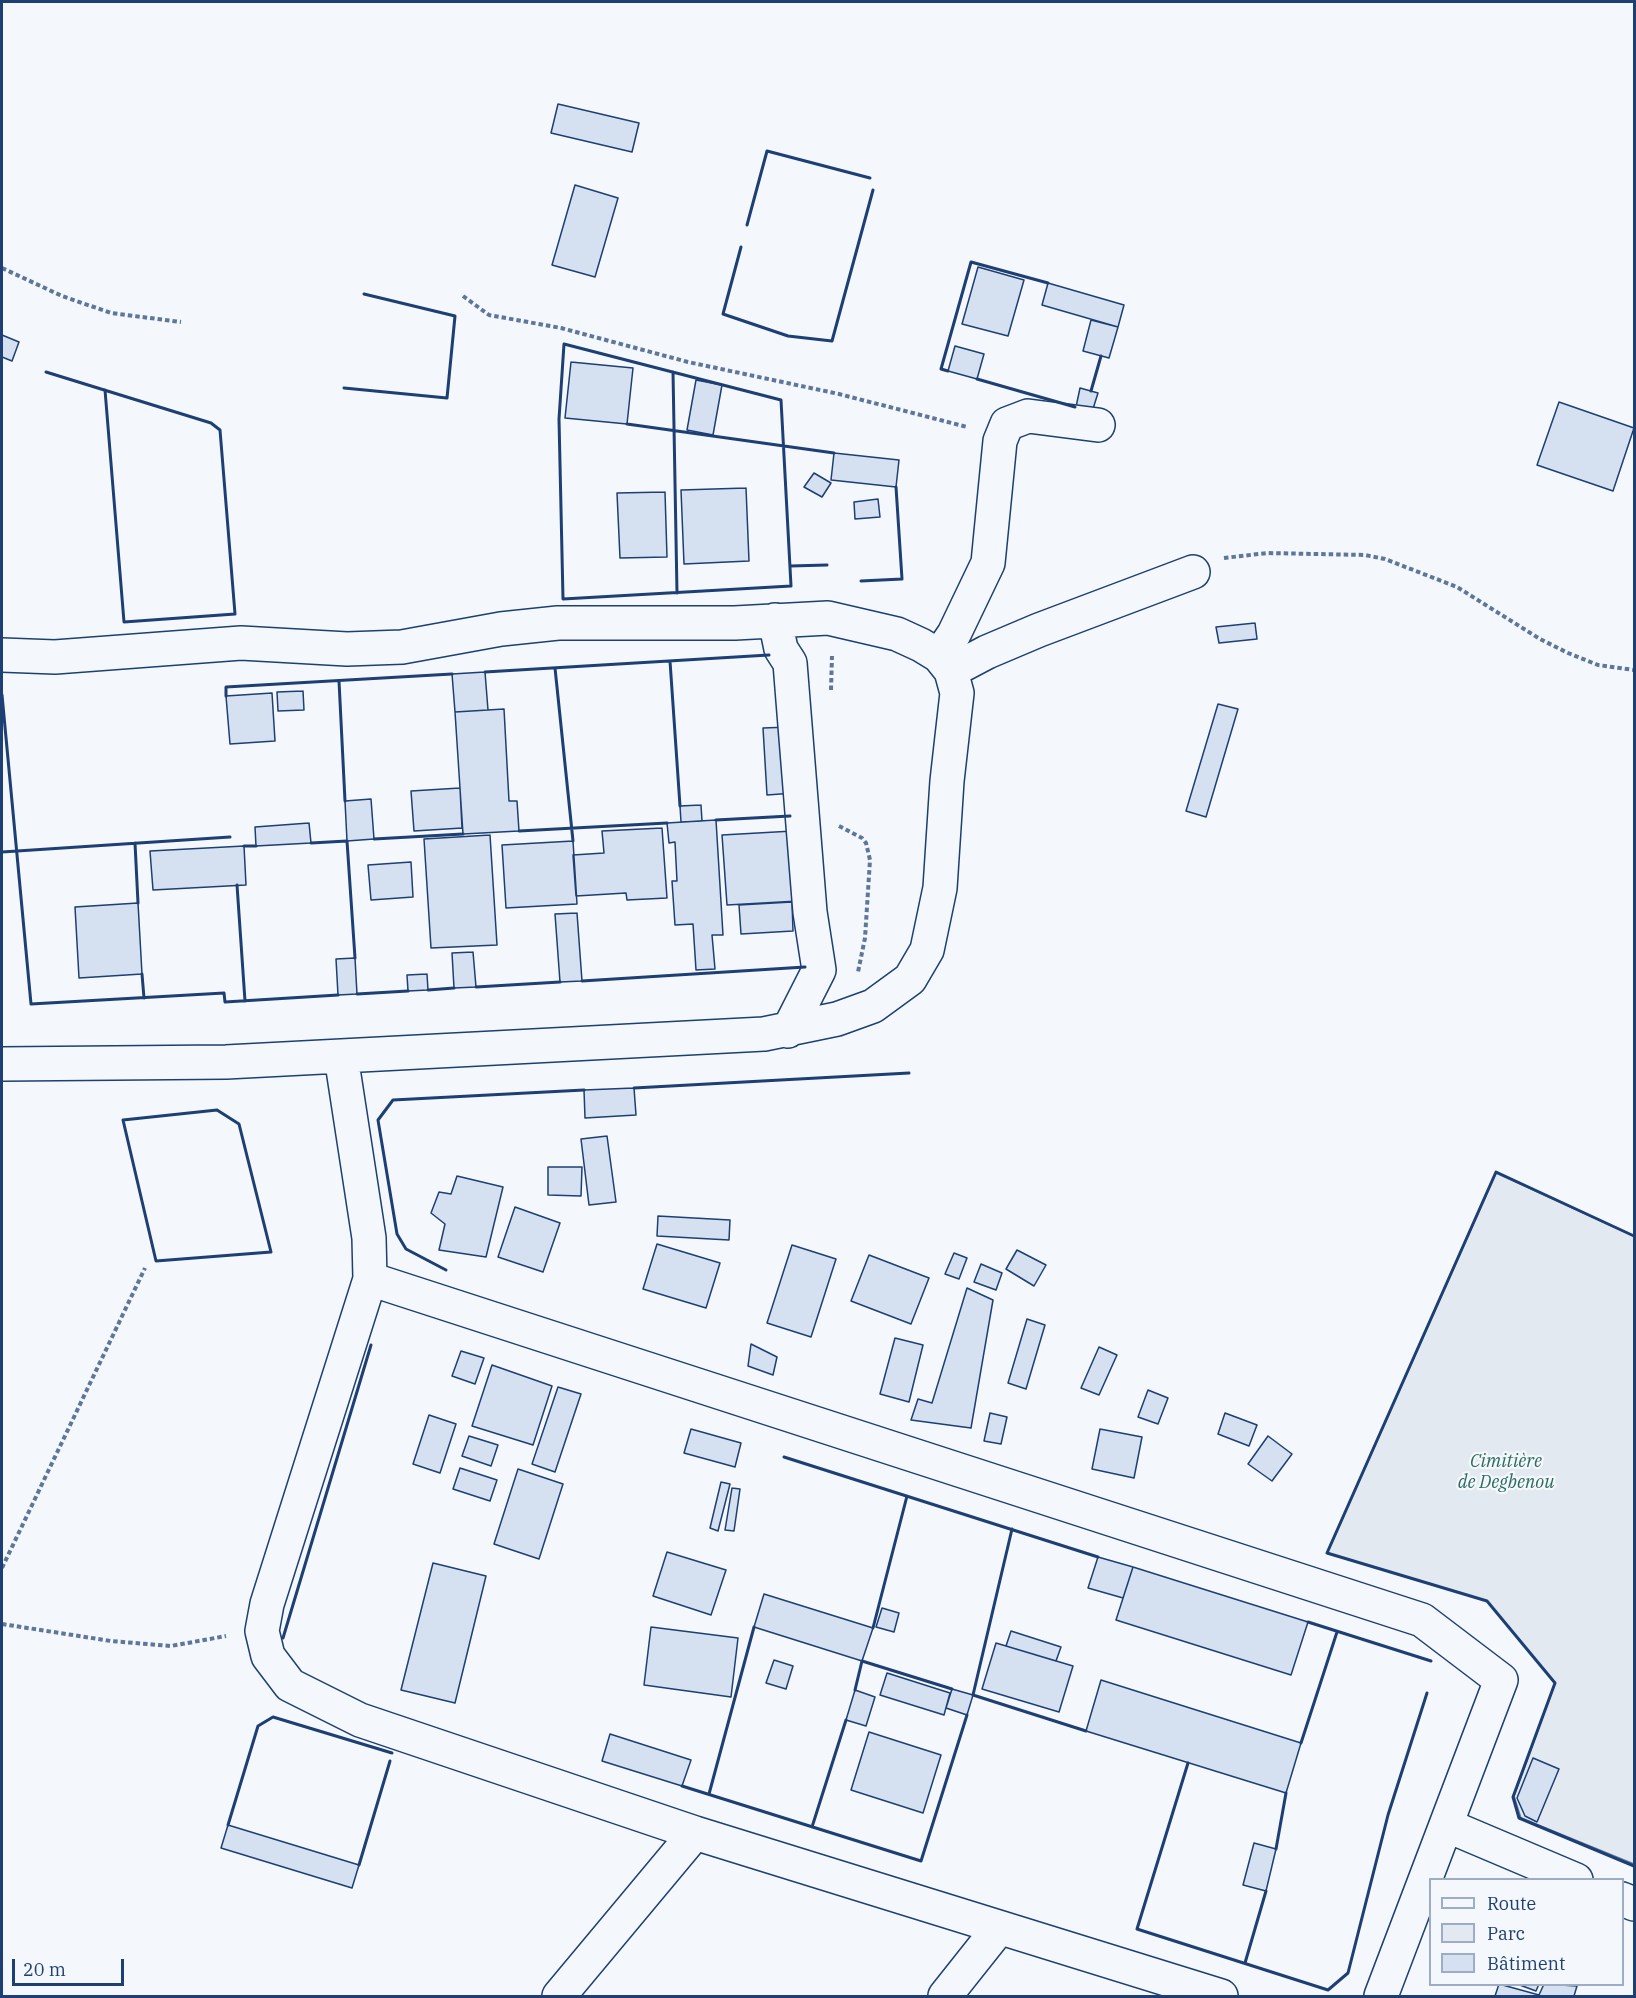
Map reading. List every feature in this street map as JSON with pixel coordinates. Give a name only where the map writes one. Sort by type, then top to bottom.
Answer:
[{"type":"street","points":[[945,664],[954,634],[988,563],[1000,441],[1007,424],[1028,416],[1098,426]]},
{"type":"street","points":[[945,664],[987,652],[1194,572]]},
{"type":"street","points":[[2,655],[55,657],[241,643],[324,649],[391,647],[558,622],[735,623],[828,618],[897,634],[945,664],[957,693],[947,781],[940,888],[927,950],[910,979],[873,1006],[837,1019],[788,1031],[226,1062],[2,1064]]},
{"type":"street","points":[[775,620],[781,649],[790,663],[810,912],[819,963],[818,976],[788,1031]]},
{"type":"street","points":[[341,1056],[369,1238],[370,1279],[267,1604],[262,1631],[268,1656],[276,1670],[290,1685],[319,1702],[360,1720],[695,1833],[1221,1996]]},
{"type":"street","points":[[370,1279],[1422,1620],[1501,1680],[1381,1996]]},
{"type":"street","points":[[1446,1825],[1571,1878]]},
{"type":"street","points":[[559,1996],[695,1833]]},
{"type":"street","points":[[945,1996],[999,1928]]},
{"type":"path","points":[[2,268],[62,296],[111,313],[181,322]]},
{"type":"path","points":[[463,296],[489,315],[561,328],[688,362],[839,394],[984,432],[1000,441]]},
{"type":"path","points":[[1194,572],[1222,559],[1248,554],[1365,555],[1385,559],[1457,587],[1540,639],[1568,653],[1598,665],[1635,670]]},
{"type":"path","points":[[813,984],[841,986],[856,979],[865,938],[871,870],[867,843],[856,834],[831,822]]},
{"type":"path","points":[[2,1568],[145,1268]]},
{"type":"path","points":[[2,1624],[111,1641],[171,1646],[262,1631]]},
{"type":"green space","name":"Cimitière de Degbenou","points":[[1496,1173],[1634,1236],[1634,1864],[1521,1818],[1514,1796],[1555,1683],[1487,1601],[1327,1553]]},
{"type":"building","points":[[558,104],[639,123],[632,152],[551,133]]},
{"type":"building","points":[[575,185],[618,198],[595,277],[552,265]]},
{"type":"building","points":[[978,267],[1024,280],[1008,336],[962,324]]},
{"type":"building","points":[[1048,283],[1124,305],[1118,327],[1042,305]]},
{"type":"building","points":[[1091,320],[1118,327],[1109,358],[1083,351]]},
{"type":"building","points":[[2,335],[19,342],[12,361],[2,357]]},
{"type":"building","points":[[955,346],[984,354],[977,379],[948,371]]},
{"type":"building","points":[[571,362],[633,368],[627,424],[565,418]]},
{"type":"building","points":[[696,380],[722,385],[713,435],[687,430]]},
{"type":"building","points":[[1080,388],[1098,393],[1092,412],[1076,407]]},
{"type":"building","points":[[1559,402],[1634,428],[1613,491],[1537,465]]},
{"type":"building","points":[[834,453],[899,460],[896,487],[831,480]]},
{"type":"building","points":[[814,473],[831,483],[822,497],[804,487]]},
{"type":"building","points":[[746,488],[749,561],[684,564],[681,490]]},
{"type":"building","points":[[665,492],[667,557],[620,558],[617,493]]},
{"type":"building","points":[[878,499],[880,517],[855,519],[854,502]]},
{"type":"building","points":[[1255,623],[1257,639],[1219,643],[1216,627]]},
{"type":"building","points":[[485,672],[488,710],[455,712],[452,674]]},
{"type":"building","points":[[303,691],[304,710],[278,711],[277,692]]},
{"type":"building","points":[[272,693],[275,741],[230,744],[226,696]]},
{"type":"building","points":[[1218,704],[1238,709],[1206,817],[1186,811]]},
{"type":"building","points":[[504,709],[509,801],[517,801],[519,831],[463,834],[455,712]]},
{"type":"building","points":[[790,727],[794,793],[767,795],[763,728]]},
{"type":"building","points":[[460,788],[462,828],[414,831],[411,791]]},
{"type":"building","points":[[371,799],[374,839],[347,841],[345,801]]},
{"type":"building","points":[[701,805],[702,821],[681,822],[680,806]]},
{"type":"building","points":[[716,820],[723,935],[712,935],[715,969],[696,970],[693,924],[675,925],[672,881],[677,881],[675,842],[669,843],[667,823]]},
{"type":"building","points":[[309,823],[311,843],[256,846],[255,827]]},
{"type":"building","points":[[662,828],[667,898],[627,900],[626,893],[576,896],[573,855],[604,853],[602,831]]},
{"type":"building","points":[[793,831],[798,901],[727,905],[722,835]]},
{"type":"building","points":[[490,835],[497,945],[431,948],[424,839]]},
{"type":"building","points":[[573,841],[577,904],[506,908],[502,845]]},
{"type":"building","points":[[244,846],[246,885],[153,890],[150,851]]},
{"type":"building","points":[[411,862],[413,897],[371,900],[368,865]]},
{"type":"building","points":[[792,902],[793,931],[741,934],[739,905]]},
{"type":"building","points":[[138,903],[142,974],[79,978],[75,907]]},
{"type":"building","points":[[577,913],[582,981],[560,982],[555,914]]},
{"type":"building","points":[[473,952],[476,987],[454,988],[452,953]]},
{"type":"building","points":[[355,958],[357,994],[338,995],[336,959]]},
{"type":"building","points":[[427,974],[428,990],[408,991],[407,975]]},
{"type":"building","points":[[634,1088],[636,1115],[585,1118],[584,1090]]},
{"type":"building","points":[[607,1136],[616,1202],[589,1205],[581,1139]]},
{"type":"building","points":[[548,1167],[582,1167],[581,1196],[548,1195]]},
{"type":"building","points":[[457,1176],[503,1187],[486,1257],[439,1250],[445,1224],[431,1213],[439,1192],[451,1194]]},
{"type":"building","points":[[515,1207],[560,1223],[543,1272],[498,1257]]},
{"type":"building","points":[[658,1216],[730,1220],[729,1240],[657,1236]]},
{"type":"building","points":[[657,1244],[720,1263],[706,1308],[643,1289]]},
{"type":"building","points":[[792,1245],[836,1259],[811,1337],[767,1323]]},
{"type":"building","points":[[1017,1250],[1046,1265],[1034,1286],[1006,1269]]},
{"type":"building","points":[[954,1253],[967,1258],[959,1279],[945,1274]]},
{"type":"building","points":[[869,1255],[929,1278],[911,1324],[851,1301]]},
{"type":"building","points":[[981,1264],[1002,1273],[996,1290],[974,1282]]},
{"type":"building","points":[[967,1288],[993,1300],[971,1428],[911,1420],[918,1399],[932,1403]]},
{"type":"building","points":[[1027,1319],[1045,1325],[1026,1389],[1008,1383]]},
{"type":"building","points":[[895,1338],[923,1345],[909,1402],[880,1394]]},
{"type":"building","points":[[751,1344],[777,1357],[773,1375],[748,1366]]},
{"type":"building","points":[[1099,1347],[1117,1355],[1099,1395],[1081,1388]]},
{"type":"building","points":[[461,1351],[484,1358],[475,1384],[452,1376]]},
{"type":"building","points":[[492,1365],[552,1386],[533,1445],[472,1426]]},
{"type":"building","points":[[558,1387],[581,1394],[555,1472],[532,1464]]},
{"type":"building","points":[[1148,1390],[1168,1398],[1158,1424],[1138,1417]]},
{"type":"building","points":[[990,1413],[1007,1417],[1001,1444],[984,1441]]},
{"type":"building","points":[[1225,1413],[1257,1425],[1249,1446],[1218,1434]]},
{"type":"building","points":[[429,1415],[456,1424],[440,1473],[413,1464]]},
{"type":"building","points":[[691,1429],[741,1443],[735,1467],[684,1453]]},
{"type":"building","points":[[1100,1429],[1142,1437],[1134,1478],[1092,1469]]},
{"type":"building","points":[[469,1436],[498,1445],[491,1466],[462,1456]]},
{"type":"building","points":[[1268,1436],[1292,1454],[1272,1481],[1248,1464]]},
{"type":"building","points":[[460,1468],[497,1480],[490,1501],[453,1489]]},
{"type":"building","points":[[518,1469],[563,1484],[539,1559],[494,1544]]},
{"type":"building","points":[[721,1482],[730,1484],[718,1531],[710,1528]]},
{"type":"building","points":[[732,1488],[740,1489],[734,1531],[725,1530]]},
{"type":"building","points":[[667,1552],[726,1570],[711,1615],[653,1596]]},
{"type":"building","points":[[1098,1557],[1133,1567],[1123,1598],[1088,1588]]},
{"type":"building","points":[[433,1563],[486,1576],[455,1703],[401,1690]]},
{"type":"building","points":[[1133,1567],[1308,1622],[1291,1675],[1116,1620]]},
{"type":"building","points":[[764,1594],[873,1628],[862,1661],[754,1627]]},
{"type":"building","points":[[882,1608],[899,1613],[894,1632],[876,1627]]},
{"type":"building","points":[[651,1627],[738,1638],[731,1697],[644,1685]]},
{"type":"building","points":[[1011,1631],[1061,1647],[1056,1661],[1006,1646]]},
{"type":"building","points":[[996,1643],[1073,1666],[1059,1712],[982,1689]]},
{"type":"building","points":[[774,1660],[793,1666],[786,1689],[766,1683]]},
{"type":"building","points":[[887,1673],[950,1693],[944,1715],[880,1695]]},
{"type":"building","points":[[1101,1680],[1301,1743],[1286,1793],[1086,1731]]},
{"type":"building","points":[[952,1689],[973,1695],[967,1715],[946,1708]]},
{"type":"building","points":[[855,1690],[875,1697],[866,1726],[846,1720]]},
{"type":"building","points":[[869,1732],[941,1755],[923,1813],[851,1790]]},
{"type":"building","points":[[610,1734],[691,1760],[682,1786],[602,1761]]},
{"type":"building","points":[[1533,1758],[1559,1769],[1537,1822],[1525,1816],[1517,1798]]},
{"type":"building","points":[[228,1825],[359,1865],[352,1888],[221,1848]]},
{"type":"building","points":[[1254,1843],[1276,1849],[1266,1891],[1243,1885]]},
{"type":"building","points":[[1498,1986],[1539,1995],[1543,1986],[1577,1986],[1574,1996],[1495,1996]]},
{"type":"building","points":[[1522,1986],[1538,1986],[1536,1991]]},
{"type":"wall","points":[[747,225],[767,151],[870,178]]},
{"type":"wall","points":[[741,247],[723,314],[788,336],[832,341],[873,190]]},
{"type":"wall","points":[[948,371],[941,369],[971,262],[1048,283]]},
{"type":"wall","points":[[344,388],[447,398],[455,316],[364,294]]},
{"type":"wall","points":[[564,344],[781,400],[791,586],[563,599],[559,419],[564,344]]},
{"type":"wall","points":[[1091,391],[1101,356]]},
{"type":"wall","points":[[46,372],[211,423],[220,430],[235,614],[124,622],[105,390]]},
{"type":"wall","points":[[673,372],[677,593]]},
{"type":"wall","points":[[977,379],[1075,407]]},
{"type":"wall","points":[[627,424],[834,453]]},
{"type":"wall","points":[[861,581],[902,579],[896,487]]},
{"type":"wall","points":[[790,566],[827,565]]},
{"type":"wall","points":[[485,672],[769,655]]},
{"type":"wall","points":[[670,661],[680,806]]},
{"type":"wall","points":[[555,668],[573,841]]},
{"type":"wall","points":[[226,696],[226,687],[452,674]]},
{"type":"wall","points":[[339,681],[345,801]]},
{"type":"wall","points":[[2,695],[31,1004],[224,993],[225,1002],[338,995]]},
{"type":"wall","points":[[716,820],[790,816]]},
{"type":"wall","points":[[519,831],[667,823]]},
{"type":"wall","points":[[374,839],[463,834]]},
{"type":"wall","points":[[2,852],[230,837]]},
{"type":"wall","points":[[311,843],[347,841],[355,958]]},
{"type":"wall","points":[[135,843],[138,903]]},
{"type":"wall","points":[[244,846],[256,846]]},
{"type":"wall","points":[[237,885],[245,1001]]},
{"type":"wall","points":[[582,981],[805,967]]},
{"type":"wall","points":[[142,974],[144,998]]},
{"type":"wall","points":[[476,987],[560,982]]},
{"type":"wall","points":[[428,990],[454,988]]},
{"type":"wall","points":[[357,994],[408,991]]},
{"type":"wall","points":[[634,1088],[909,1073]]},
{"type":"wall","points":[[446,1270],[406,1249],[397,1234],[378,1120],[393,1100],[584,1090]]},
{"type":"wall","points":[[217,1110],[239,1124],[271,1252],[156,1261],[123,1120],[217,1110]]},
{"type":"wall","points":[[1634,1236],[1496,1172],[1327,1553],[1487,1601],[1555,1683],[1513,1797],[1519,1818],[1634,1866]]},
{"type":"wall","points":[[283,1638],[371,1345]]},
{"type":"wall","points":[[784,1457],[1098,1557]]},
{"type":"wall","points":[[873,1628],[907,1496]]},
{"type":"wall","points":[[1012,1529],[973,1695],[1086,1731]]},
{"type":"wall","points":[[1308,1622],[1431,1661]]},
{"type":"wall","points":[[709,1794],[754,1627]]},
{"type":"wall","points":[[1301,1743],[1337,1632]]},
{"type":"wall","points":[[855,1690],[862,1661],[952,1689]]},
{"type":"wall","points":[[1188,1763],[1137,1929],[1328,1990],[1348,1973],[1388,1815],[1427,1693]]},
{"type":"wall","points":[[682,1786],[921,1861],[967,1715]]},
{"type":"wall","points":[[228,1825],[258,1726],[273,1717],[392,1753]]},
{"type":"wall","points":[[812,1827],[846,1720]]},
{"type":"wall","points":[[359,1865],[390,1761]]},
{"type":"wall","points":[[1276,1849],[1286,1793]]},
{"type":"wall","points":[[1245,1963],[1266,1891]]}]
